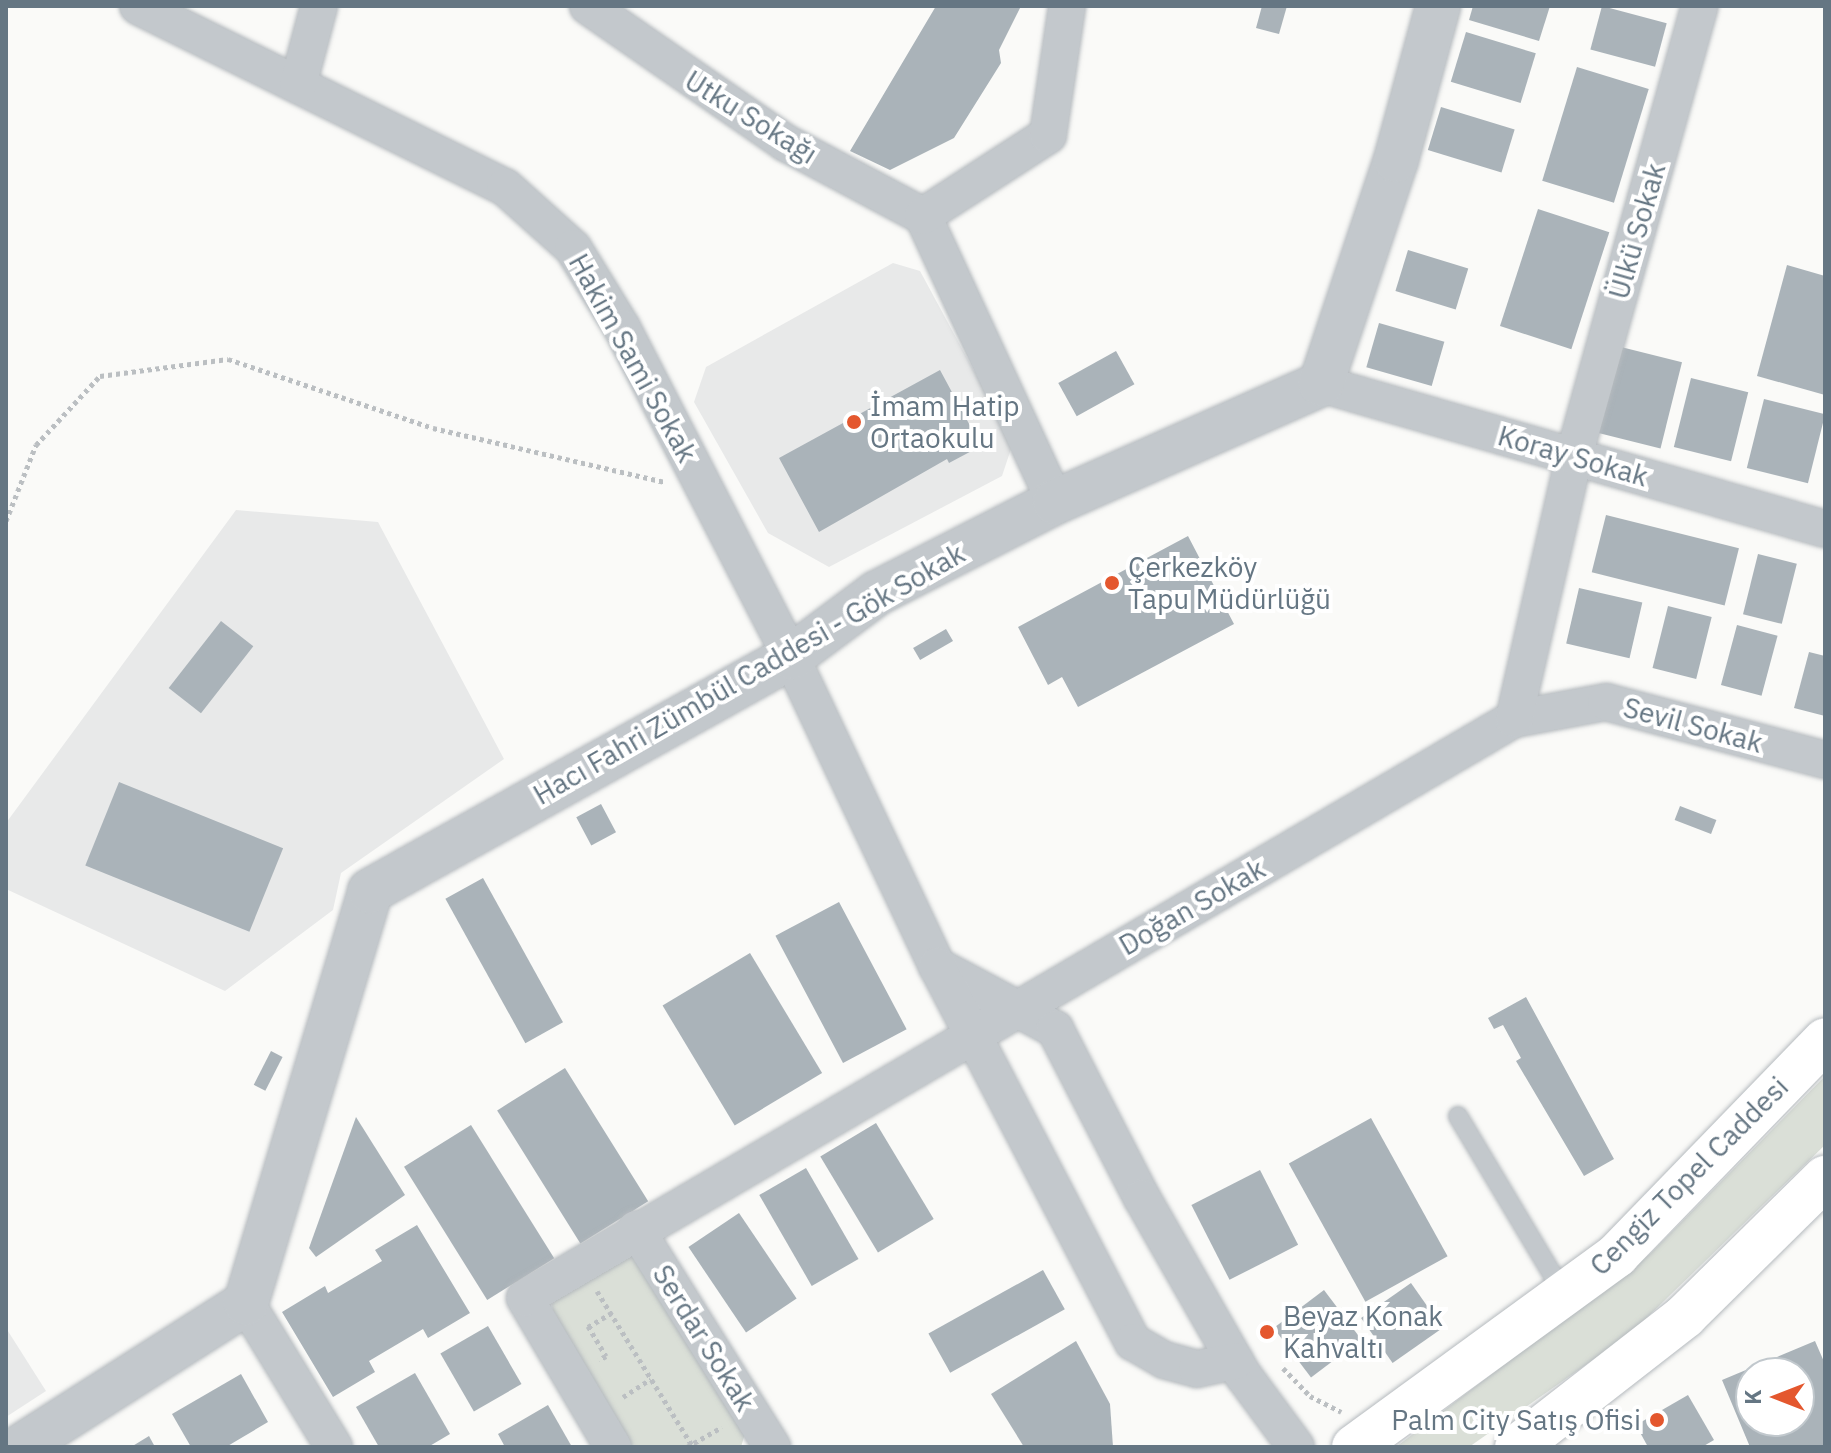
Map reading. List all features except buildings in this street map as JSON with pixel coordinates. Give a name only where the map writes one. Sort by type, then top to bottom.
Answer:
[{"type":"main road","name":"Cengiz Topel Caddesi","points":[[1354,1447],[1617,1255],[1825,1040]]},
{"type":"main road","points":[[1518,1447],[1685,1316],[1825,1178]]},
{"type":"street","points":[[298,85],[319,6]]},
{"type":"street","name":"Utku Sokağı","points":[[588,6],[786,143],[923,216]]},
{"type":"street","points":[[1055,502],[923,216],[1048,135],[1067,6]]},
{"type":"street","points":[[1321,384],[1396,160],[1438,6]]},
{"type":"street","name":"Ülkü Sokak","points":[[1574,456],[1700,6]]},
{"type":"street","name":"Hakim Sami Sokak","points":[[148,8],[505,187],[573,248],[622,328],[791,657],[937,966],[1133,1342],[1164,1360],[1197,1369],[1235,1361]]},
{"type":"street","name":"Koray Sokak","points":[[1321,384],[1825,529]]},
{"type":"street","name":"Hacı Fahri Zümbül Caddesi - Gök Sokak","points":[[246,1303],[370,891],[791,657],[877,593],[1055,502],[1321,384]]},
{"type":"street","points":[[1514,719],[1574,456]]},
{"type":"street","name":"Sevil Sokak","points":[[1514,719],[1606,702],[1825,760]]},
{"type":"street","name":"Doğan Sokak","points":[[613,1447],[525,1298],[636,1229],[1514,719]]},
{"type":"street","points":[[937,966],[1055,1029],[1142,1198],[1235,1361],[1296,1447]]},
{"type":"street","name":"Serdar Sokak","points":[[636,1229],[772,1447]]},
{"type":"street","points":[[20,1447],[246,1303],[334,1447]]},
{"type":"lane","points":[[1458,1116],[1564,1294]]},
{"type":"path","points":[[6,521],[36,445],[100,376],[228,359],[433,428],[670,483]]},
{"type":"path","points":[[581,1263],[690,1446],[725,1425]]},
{"type":"path","points":[[579,1332],[611,1313]]},
{"type":"path","points":[[1278,1362],[1310,1396],[1343,1412],[1355,1403]]},
{"type":"path","points":[[612,1404],[651,1379]]},
{"type":"shaded area","name":"İmam Hatip Ortaokulu","points":[[893,263],[920,271],[1013,443],[1002,476],[829,567],[768,533],[694,402],[706,367]]},
{"type":"shaded area","points":[[236,510],[378,522],[504,759],[341,873],[333,910],[225,991],[6,889],[6,823]]},
{"type":"shaded area","points":[[1825,1076],[1825,1145],[1631,1333],[1469,1447],[1396,1447],[1651,1253]]},
{"type":"shaded area","points":[[630,1251],[747,1427],[741,1447],[627,1447],[554,1322],[552,1304],[558,1296]]},
{"type":"shaded area","points":[[6,1328],[46,1391],[6,1417]]},
{"type":"place","name":"İmam Hatip Ortaokulu","points":[[854,422]]},
{"type":"place","name":"Çerkezköy Tapu Müdürlüğü","points":[[1112,583]]},
{"type":"place","name":"Beyaz Konak Kahvaltı","points":[[1267,1332]]},
{"type":"place","name":"Palm City Satış Ofisi","points":[[1657,1420]]}]
